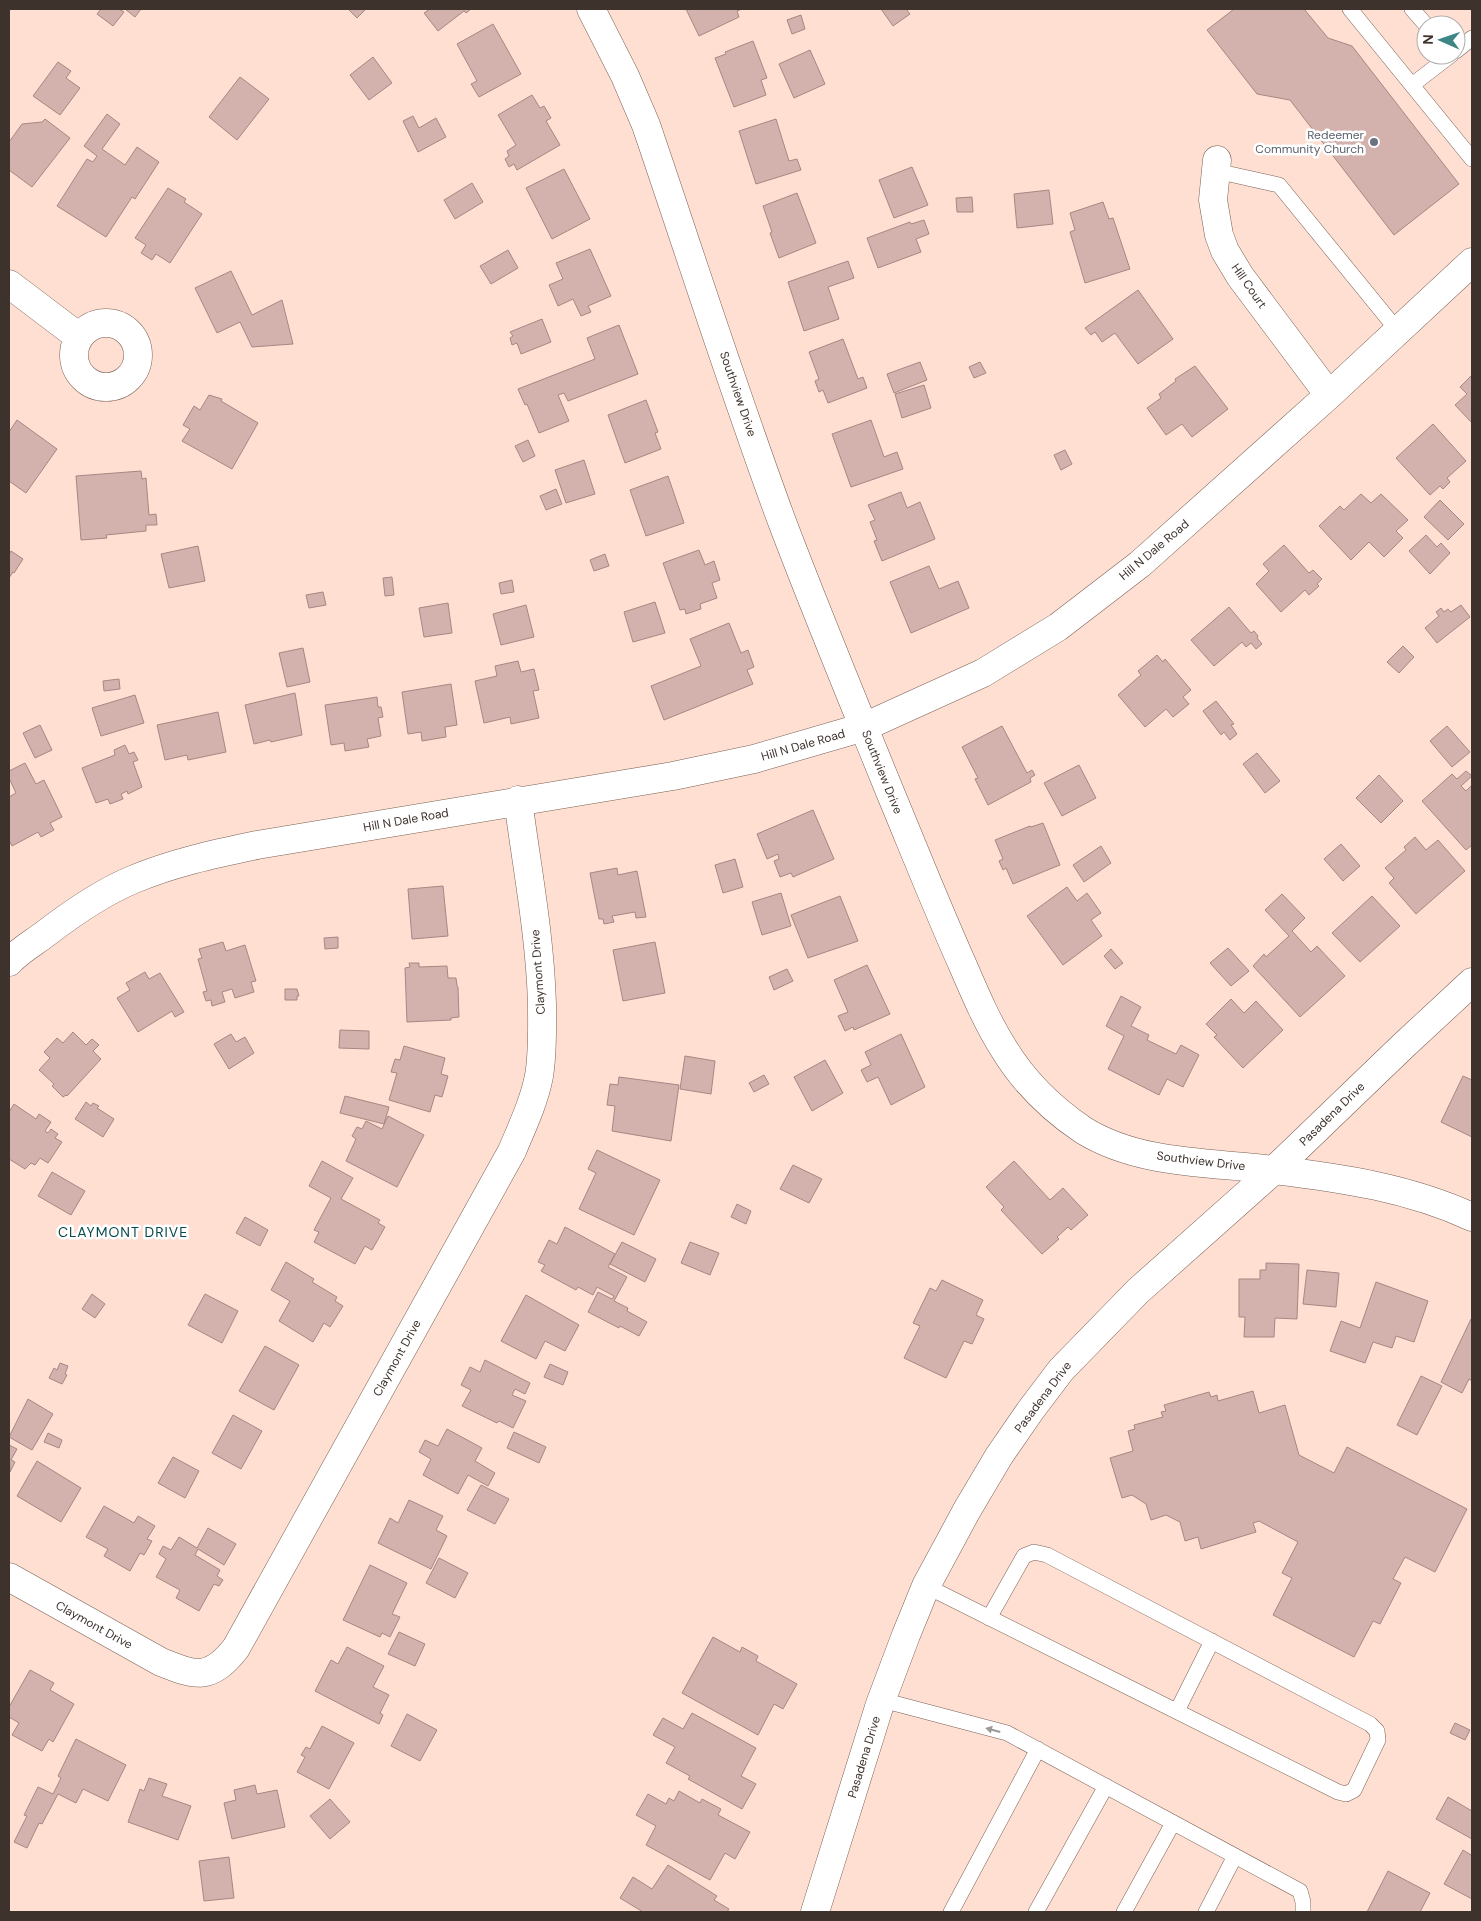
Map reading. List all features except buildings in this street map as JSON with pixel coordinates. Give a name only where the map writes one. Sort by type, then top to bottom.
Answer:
[{"type":"street","name":"Southview Drive","points":[[591,9],[625,76],[646,126],[782,520],[864,727],[948,934],[987,1020],[1023,1076],[1043,1099],[1084,1130],[1108,1143],[1171,1160],[1274,1170],[1367,1183],[1449,1206],[1472,1217]]},
{"type":"street","name":"Hill Court","points":[[1217,166],[1213,200],[1219,235],[1225,251],[1240,276],[1329,395]]},
{"type":"street","name":"Hill N Dale Road","points":[[9,962],[54,926],[95,900],[131,881],[170,866],[256,845],[518,800],[673,776],[754,759],[864,727],[983,673],[1058,627],[1140,564],[1329,395],[1472,262]]},
{"type":"street","points":[[9,284],[79,337]]},
{"type":"street","name":"Claymont Drive","points":[[9,1577],[161,1662],[187,1673],[209,1672],[227,1659],[236,1648],[512,1151],[527,1114],[539,1076],[542,1030],[541,984],[537,939],[518,800]]},
{"type":"street","name":"Pasadena Drive","points":[[815,1912],[882,1700],[906,1635],[926,1586],[999,1456],[1061,1370],[1138,1291],[1274,1170],[1472,982]]},
{"type":"lane","points":[[1350,9],[1472,159]]},
{"type":"lane","points":[[1412,85],[1437,65]]},
{"type":"lane","points":[[1217,166],[1279,185],[1398,331]]},
{"type":"lane","points":[[926,1586],[989,1618],[1338,1792],[1346,1794],[1354,1790],[1378,1740],[1377,1730],[1370,1724],[1047,1555],[1034,1552],[1024,1556],[989,1618]]},
{"type":"lane","points":[[1177,1711],[1212,1642]]},
{"type":"lane","points":[[882,1700],[1007,1734],[1038,1749],[1300,1891],[1303,1912]]},
{"type":"lane","points":[[951,1912],[1038,1749]]},
{"type":"lane","points":[[1036,1912],[1106,1786]]},
{"type":"lane","points":[[1124,1912],[1173,1823]]},
{"type":"lane","points":[[1206,1912],[1235,1856]]},
{"type":"place","name":"Redeemer Community Church","points":[[1374,142]]},
{"type":"district","name":"CLAYMONT DRIVE","points":[[123,1232]]}]
